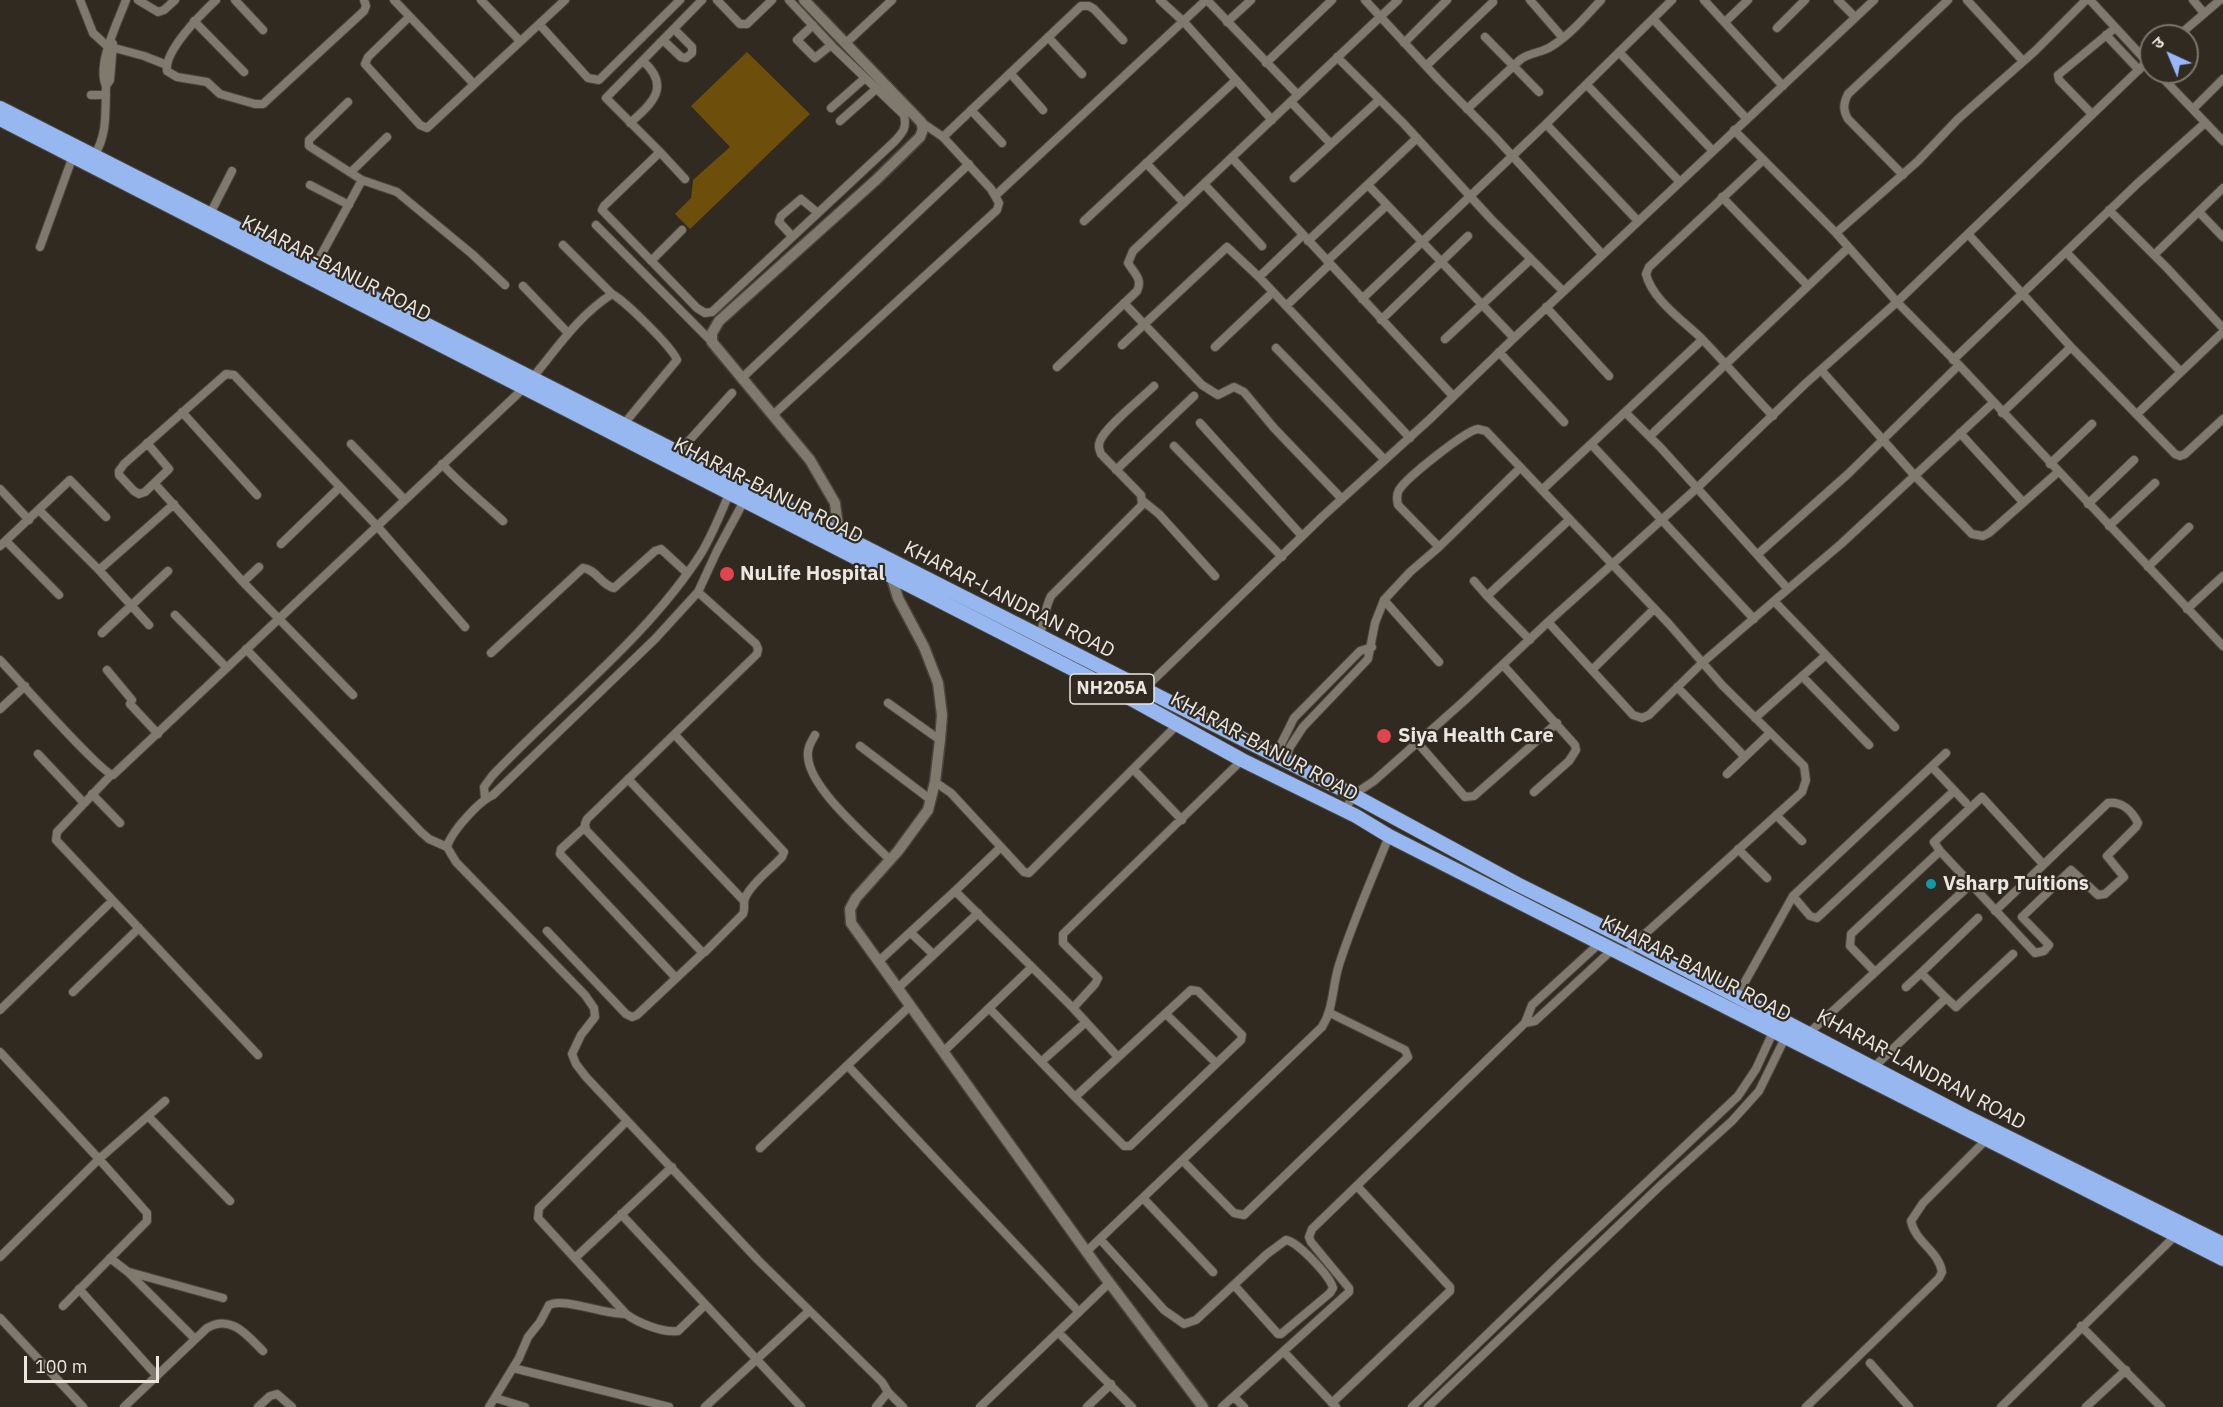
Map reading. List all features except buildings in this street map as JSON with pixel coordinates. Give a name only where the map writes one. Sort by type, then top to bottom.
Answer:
[{"type":"highway","name":"KHARAR-LANDRAN ROAD","points":[[0,108],[315,268],[529,383],[623,425],[678,453],[761,502],[839,535],[894,570],[1039,637],[1139,695],[1353,795],[1517,884],[1809,1033],[1965,1116],[2223,1244]]},
{"type":"highway","name":"KHARAR-BANUR ROAD","points":[[0,119],[529,383],[729,494],[744,501],[761,502],[1139,695],[1178,724],[1242,760],[2223,1259]]},
{"type":"street","points":[[80,0],[93,33],[111,47],[167,65]]},
{"type":"street","points":[[94,156],[105,132],[106,90],[104,80],[112,37],[126,0]]},
{"type":"street","points":[[138,0],[158,12],[164,10],[175,0]]},
{"type":"street","points":[[216,0],[194,21],[181,39],[167,65],[167,71],[177,77],[207,82],[220,94],[255,104],[263,104],[364,11],[366,6],[364,0]]},
{"type":"street","points":[[235,0],[263,30]]},
{"type":"street","points":[[394,0],[474,84]]},
{"type":"street","points":[[481,0],[520,41]]},
{"type":"street","points":[[409,17],[368,57],[365,64],[424,128],[429,127],[564,0]]},
{"type":"street","points":[[540,25],[588,78],[594,80],[603,77],[680,0]]},
{"type":"street","points":[[685,179],[606,98],[702,0]]},
{"type":"street","points":[[717,0],[740,24],[747,24],[772,0]]},
{"type":"street","points":[[660,152],[602,210],[697,308],[705,313],[712,312],[904,131],[907,124],[904,115],[831,45],[789,0]]},
{"type":"street","points":[[846,43],[892,0]]},
{"type":"street","points":[[1160,0],[1184,22],[1272,120]]},
{"type":"street","points":[[996,195],[1207,0],[1298,95]]},
{"type":"street","points":[[1227,22],[1251,0]]},
{"type":"street","points":[[1266,63],[1332,0]]},
{"type":"street","points":[[1365,0],[1602,254]]},
{"type":"street","points":[[1057,367],[1137,291],[1140,280],[1128,263],[1130,256],[1398,0]]},
{"type":"street","points":[[1404,43],[1447,0]]},
{"type":"street","points":[[1530,0],[1563,38]]},
{"type":"street","points":[[1362,299],[1587,85],[1672,0]]},
{"type":"street","points":[[1704,0],[1783,86]]},
{"type":"street","points":[[1725,22],[1748,0]]},
{"type":"street","points":[[1777,28],[1805,0]]},
{"type":"street","points":[[1839,0],[1855,17]]},
{"type":"street","points":[[1139,695],[1302,536],[1410,438],[1602,254],[1713,152],[1746,118],[1874,0]]},
{"type":"street","points":[[1903,175],[1848,119],[1844,112],[1844,102],[1848,94],[1948,0]]},
{"type":"street","points":[[1967,0],[2023,61]]},
{"type":"street","points":[[1836,233],[1903,175],[1958,119],[2088,0],[2139,51]]},
{"type":"street","points":[[2193,0],[2204,13]]},
{"type":"street","points":[[2192,24],[2220,0]]},
{"type":"street","points":[[774,414],[993,216],[999,206],[996,195],[969,164],[943,137],[921,122],[808,1]]},
{"type":"street","points":[[1467,109],[1513,65],[1527,55],[1547,49],[1563,38],[1598,1]]},
{"type":"street","points":[[1426,66],[1493,2]]},
{"type":"street","points":[[943,137],[1081,6],[1085,5],[1094,9],[1123,40]]},
{"type":"street","points":[[1653,19],[1746,118]]},
{"type":"street","points":[[194,21],[244,72]]},
{"type":"street","points":[[813,25],[797,40],[799,44],[815,58],[831,45]]},
{"type":"street","points":[[2092,114],[2059,80],[2058,75],[2115,28]]},
{"type":"street","points":[[663,40],[681,57],[686,58],[692,52],[692,47],[674,29]]},
{"type":"street","points":[[1345,811],[1353,795],[1374,781],[1697,488],[1821,370],[1897,302],[2139,70],[2106,35]]},
{"type":"street","points":[[1048,37],[1082,74]]},
{"type":"street","points":[[1485,37],[1539,92]]},
{"type":"street","points":[[1619,52],[1713,152]]},
{"type":"street","points":[[1337,57],[1417,138],[1530,260],[1563,291]]},
{"type":"street","points":[[630,123],[651,104],[656,94],[658,84],[656,76],[643,61]]},
{"type":"street","points":[[1010,73],[1043,110]]},
{"type":"street","points":[[831,108],[865,78]]},
{"type":"street","points":[[2193,109],[2223,79]]},
{"type":"street","points":[[1084,220],[1236,80]]},
{"type":"street","points":[[2169,84],[2223,141]]},
{"type":"street","points":[[1587,85],[1680,182]]},
{"type":"street","points":[[840,121],[876,88]]},
{"type":"street","points":[[91,95],[106,90]]},
{"type":"street","points":[[1294,178],[1379,100]]},
{"type":"street","points":[[348,102],[312,136],[309,146],[362,180],[397,192],[506,285]]},
{"type":"street","points":[[1291,102],[1331,144]]},
{"type":"street","points":[[970,110],[1002,143]]},
{"type":"street","points":[[712,342],[712,333],[719,321],[876,180],[920,137],[923,129],[921,122]]},
{"type":"street","points":[[1758,554],[1884,440],[2022,293],[2205,123]]},
{"type":"street","points":[[1546,124],[1638,221]]},
{"type":"street","points":[[1734,130],[1836,233],[1897,302],[2223,646]]},
{"type":"street","points":[[351,172],[387,138]]},
{"type":"street","points":[[1259,277],[1368,185],[1417,138]]},
{"type":"street","points":[[40,247],[73,156]]},
{"type":"street","points":[[1232,158],[1453,396]]},
{"type":"street","points":[[1762,160],[1649,267],[1646,274],[1651,286],[1676,316],[1702,340],[1773,416]]},
{"type":"street","points":[[1146,163],[1184,203]]},
{"type":"street","points":[[743,377],[969,164]]},
{"type":"street","points":[[210,214],[232,171]]},
{"type":"street","points":[[315,268],[362,180]]},
{"type":"street","points":[[1204,184],[1262,246]]},
{"type":"street","points":[[310,185],[349,205]]},
{"type":"street","points":[[1368,185],[1514,338]]},
{"type":"street","points":[[2154,255],[2223,188]]},
{"type":"street","points":[[1722,197],[1808,286]]},
{"type":"street","points":[[792,236],[779,222],[781,216],[801,200],[818,213]]},
{"type":"street","points":[[1286,306],[1388,205]]},
{"type":"street","points":[[2109,210],[2223,330],[2137,414]]},
{"type":"street","points":[[2199,212],[2223,237]]},
{"type":"street","points":[[596,225],[712,342],[774,414],[810,460],[831,495],[835,503],[839,535]]},
{"type":"street","points":[[651,261],[682,230]]},
{"type":"street","points":[[1968,234],[2071,347],[2168,448],[2180,456],[2191,449],[2223,419]]},
{"type":"street","points":[[1381,320],[1468,236]]},
{"type":"street","points":[[563,245],[657,336],[677,360],[623,425]]},
{"type":"street","points":[[1650,436],[1848,248]]},
{"type":"street","points":[[1122,345],[1223,249],[1230,249],[1410,438]]},
{"type":"street","points":[[2066,252],[2181,372]]},
{"type":"street","points":[[1445,339],[1530,260]]},
{"type":"street","points":[[523,286],[568,333]]},
{"type":"street","points":[[1215,347],[1273,292]]},
{"type":"street","points":[[258,1055],[59,845],[55,838],[57,832],[110,776],[118,772],[529,383],[568,333],[612,294]]},
{"type":"street","points":[[1124,303],[1207,389],[1218,394],[1234,387],[1244,392],[1266,419],[1342,499]]},
{"type":"street","points":[[1546,308],[1609,376]]},
{"type":"street","points":[[1542,490],[1702,340]]},
{"type":"street","points":[[2002,413],[2071,347]]},
{"type":"street","points":[[1276,348],[1385,460]]},
{"type":"street","points":[[1499,352],[1564,422]]},
{"type":"street","points":[[1821,370],[1915,476],[1967,530],[1978,536],[1989,533],[2058,472]]},
{"type":"street","points":[[147,443],[169,469],[155,484],[139,494],[124,482],[118,473],[121,467],[147,443],[226,374],[231,374],[377,526],[465,627]]},
{"type":"street","points":[[1154,386],[1101,438],[1098,449],[1141,495],[1143,501],[1159,514],[1215,576]]},
{"type":"street","points":[[678,453],[732,393]]},
{"type":"street","points":[[1116,470],[1194,396]]},
{"type":"street","points":[[1548,622],[1638,718],[1649,715],[1702,663],[1841,544],[1993,404]]},
{"type":"street","points":[[182,412],[257,495]]},
{"type":"street","points":[[1626,413],[1650,436],[1788,589]]},
{"type":"street","points":[[1200,423],[1302,536]]},
{"type":"street","points":[[2050,464],[2092,424]]},
{"type":"street","points":[[1439,547],[1398,505],[1399,490],[1430,461],[1472,429],[1486,431],[1702,663],[1804,766],[1806,780],[1802,792],[1635,943],[1626,956]]},
{"type":"street","points":[[1960,433],[2023,502]]},
{"type":"street","points":[[351,444],[405,500]]},
{"type":"street","points":[[1592,445],[1754,619]]},
{"type":"street","points":[[1174,446],[1282,557]]},
{"type":"street","points":[[2088,504],[2134,460]]},
{"type":"street","points":[[442,464],[459,483],[477,496],[503,521]]},
{"type":"street","points":[[1280,759],[1303,727],[1368,659],[1375,623],[1384,600],[1410,572],[1520,468]]},
{"type":"street","points":[[59,595],[3,544],[70,480],[106,517]]},
{"type":"street","points":[[2109,526],[2155,483]]},
{"type":"street","points":[[155,484],[243,582],[353,695]]},
{"type":"street","points":[[281,544],[340,487]]},
{"type":"street","points":[[0,489],[29,520]]},
{"type":"street","points":[[485,798],[484,788],[492,776],[643,626],[687,573],[713,532],[729,494]]},
{"type":"street","points":[[447,847],[452,836],[485,798],[500,789],[655,639],[698,592],[744,501]]},
{"type":"street","points":[[1039,637],[1043,629],[1046,604],[1051,596],[1140,508],[1143,501]]},
{"type":"street","points":[[99,570],[174,504]]},
{"type":"street","points":[[39,510],[99,570],[148,625]]},
{"type":"street","points":[[1487,596],[1569,520]]},
{"type":"street","points":[[2148,567],[2189,527]]},
{"type":"street","points":[[491,652],[583,568],[588,568],[609,587],[614,588],[655,551],[661,549],[687,573]]},
{"type":"street","points":[[243,582],[259,567]]},
{"type":"street","points":[[894,570],[904,611],[924,647],[938,683],[942,715],[935,782],[928,810],[921,821],[856,898],[849,913],[851,923],[1086,1252],[1203,1407]]},
{"type":"street","points":[[102,633],[168,571]]},
{"type":"street","points":[[2187,609],[2223,576]]},
{"type":"street","points":[[1474,581],[1530,640]]},
{"type":"street","points":[[676,978],[560,854],[561,849],[585,826],[587,819],[752,660],[758,649],[756,644],[698,592]]},
{"type":"street","points":[[1384,600],[1439,662]]},
{"type":"street","points":[[1774,601],[1895,727]]},
{"type":"street","points":[[1592,670],[1654,609]]},
{"type":"street","points":[[175,615],[227,668]]},
{"type":"street","points":[[1280,759],[1288,727],[1299,712],[1360,651],[1372,647]]},
{"type":"street","points":[[246,649],[421,832],[429,839],[447,847],[456,862],[585,995],[594,1008],[595,1017],[581,1035],[572,1054],[586,1077],[809,1311],[882,1382],[888,1392],[903,1407]]},
{"type":"street","points":[[1755,718],[1826,655]]},
{"type":"street","points":[[0,660],[110,776]]},
{"type":"street","points":[[1503,665],[1575,745],[1576,750],[1569,761],[1534,792]]},
{"type":"street","points":[[107,670],[132,700],[130,704],[158,734]]},
{"type":"street","points":[[1802,676],[1869,745]]},
{"type":"street","points":[[0,709],[25,686]]},
{"type":"street","points":[[1677,687],[1745,757]]},
{"type":"street","points":[[888,704],[940,740]]},
{"type":"street","points":[[1417,742],[1469,798],[1557,723]]},
{"type":"street","points":[[935,782],[951,793],[1024,872],[1029,873],[1178,724]]},
{"type":"street","points":[[1727,774],[1770,733]]},
{"type":"street","points":[[547,931],[626,1014],[632,1017],[638,1015],[743,914],[744,901],[749,891],[782,857],[784,852],[675,735]]},
{"type":"street","points":[[815,735],[810,744],[808,757],[817,783],[890,860]]},
{"type":"street","points":[[860,746],[931,800]]},
{"type":"street","points":[[1737,996],[1793,896],[1946,753]]},
{"type":"street","points":[[38,754],[84,803]]},
{"type":"street","points":[[1072,1008],[1097,982],[1098,978],[1063,943],[1063,934],[1242,760]]},
{"type":"street","points":[[1932,767],[1966,803]]},
{"type":"street","points":[[1133,770],[1182,820]]},
{"type":"street","points":[[628,780],[744,901]]},
{"type":"street","points":[[1793,896],[1810,916],[1817,918],[1954,791]]},
{"type":"street","points":[[92,794],[120,823]]},
{"type":"street","points":[[1995,911],[2108,803],[2118,802],[2123,805],[2138,823],[2107,856],[2124,877],[2105,894],[2098,895],[2071,870],[2022,916],[2049,945],[2044,951],[2035,953],[1995,911],[1940,851],[1934,842],[1982,797],[2043,864]]},
{"type":"street","points":[[1776,815],[1802,841]]},
{"type":"street","points":[[585,826],[700,951],[704,952]]},
{"type":"street","points":[[1086,1252],[1322,1027],[1330,1013],[1342,955],[1389,836]]},
{"type":"street","points":[[878,962],[1001,847]]},
{"type":"street","points":[[1738,849],[1767,878]]},
{"type":"street","points":[[1875,972],[1850,946],[1851,934],[1940,851]]},
{"type":"street","points":[[1809,1033],[1971,884]]},
{"type":"street","points":[[955,891],[1118,1057]]},
{"type":"street","points":[[0,1010],[112,901]]},
{"type":"street","points":[[897,988],[978,913]]},
{"type":"street","points":[[1906,987],[1978,918]]},
{"type":"street","points":[[73,992],[139,928]]},
{"type":"street","points":[[911,933],[933,954]]},
{"type":"street","points":[[1525,1023],[1535,1021],[1607,945]]},
{"type":"street","points":[[1222,1407],[1349,1292],[1349,1288],[1311,1242],[1309,1233],[1525,1023],[1532,1005],[1607,945]]},
{"type":"street","points":[[1921,973],[1956,1007],[2013,954]]},
{"type":"street","points":[[943,1052],[1032,968]]},
{"type":"street","points":[[989,1008],[1075,1097],[1127,1146],[1133,1143],[1241,1040],[1241,1031],[1195,989],[1189,991],[1075,1097]]},
{"type":"street","points":[[1874,1067],[1946,998]]},
{"type":"street","points":[[760,1148],[910,1006]]},
{"type":"street","points":[[1183,1161],[1234,1213],[1244,1215],[1408,1057],[1405,1050],[1330,1013]]},
{"type":"street","points":[[1166,1014],[1216,1064]]},
{"type":"street","points":[[1041,1062],[1086,1022]]},
{"type":"street","points":[[1412,1407],[1608,1217],[1738,1096],[1780,1033]]},
{"type":"street","points":[[1428,1407],[1750,1102],[1759,1090],[1780,1033]]},
{"type":"street","points":[[0,1052],[99,1159],[147,1213],[148,1217],[147,1221],[63,1306]]},
{"type":"street","points":[[848,1066],[1079,1312]]},
{"type":"street","points":[[0,1257],[99,1159],[165,1101]]},
{"type":"street","points":[[148,1116],[230,1201]]},
{"type":"street","points":[[627,1121],[538,1208],[537,1214],[540,1221],[632,1318],[674,1332],[682,1328],[705,1305]]},
{"type":"street","points":[[1806,1407],[1939,1278],[1942,1272],[1939,1261],[1912,1230],[1911,1221],[1923,1203],[1986,1140]]},
{"type":"street","points":[[575,1258],[672,1167]]},
{"type":"street","points":[[1284,1352],[1334,1405],[1450,1290],[1450,1287],[1357,1186]]},
{"type":"street","points":[[1143,1198],[1213,1272]]},
{"type":"street","points":[[621,1214],[801,1407]]},
{"type":"street","points":[[1608,1217],[1618,1227]]},
{"type":"street","points":[[2001,1407],[2176,1235]]},
{"type":"street","points":[[1100,1239],[1164,1310],[1184,1324],[1196,1320],[1267,1254],[1286,1240],[1297,1245],[1329,1279],[1333,1288],[1281,1334],[1274,1331],[1234,1285]]},
{"type":"street","points":[[110,1258],[128,1272],[195,1339]]},
{"type":"street","points":[[128,1272],[223,1298]]},
{"type":"street","points":[[980,1407],[1109,1283]]},
{"type":"street","points":[[79,1289],[157,1376]]},
{"type":"street","points":[[1532,1291],[1541,1299]]},
{"type":"street","points":[[489,1407],[513,1368],[528,1337],[540,1322],[546,1307],[553,1302],[560,1301],[595,1311],[626,1314]]},
{"type":"street","points":[[708,1406],[809,1311]]},
{"type":"street","points":[[0,1318],[83,1407]]},
{"type":"street","points":[[124,1407],[213,1324],[225,1323],[235,1326],[244,1331],[262,1351]]},
{"type":"street","points":[[2081,1326],[2161,1407]]},
{"type":"street","points":[[1058,1332],[1132,1407]]},
{"type":"street","points":[[1869,1363],[1909,1407]]},
{"type":"street","points":[[513,1368],[669,1407]]},
{"type":"street","points":[[2086,1407],[2126,1370]]},
{"type":"street","points":[[1087,1407],[1111,1384]]},
{"type":"street","points":[[876,1407],[888,1392]]},
{"type":"street","points":[[258,1407],[270,1396],[277,1394],[292,1407]]},
{"type":"street","points":[[1234,1397],[1244,1407]]},
{"type":"street","points":[[495,1398],[525,1407]]},
{"type":"shaded area","points":[[747,52],[810,114],[690,229],[675,214],[691,198],[693,180],[730,147],[691,106]]},
{"type":"place","name":"NuLife Hospital","points":[[727,574]]},
{"type":"place","name":"Siya Health Care","points":[[1384,736]]},
{"type":"place","name":"Vsharp Tuitions","points":[[1931,884]]}]
